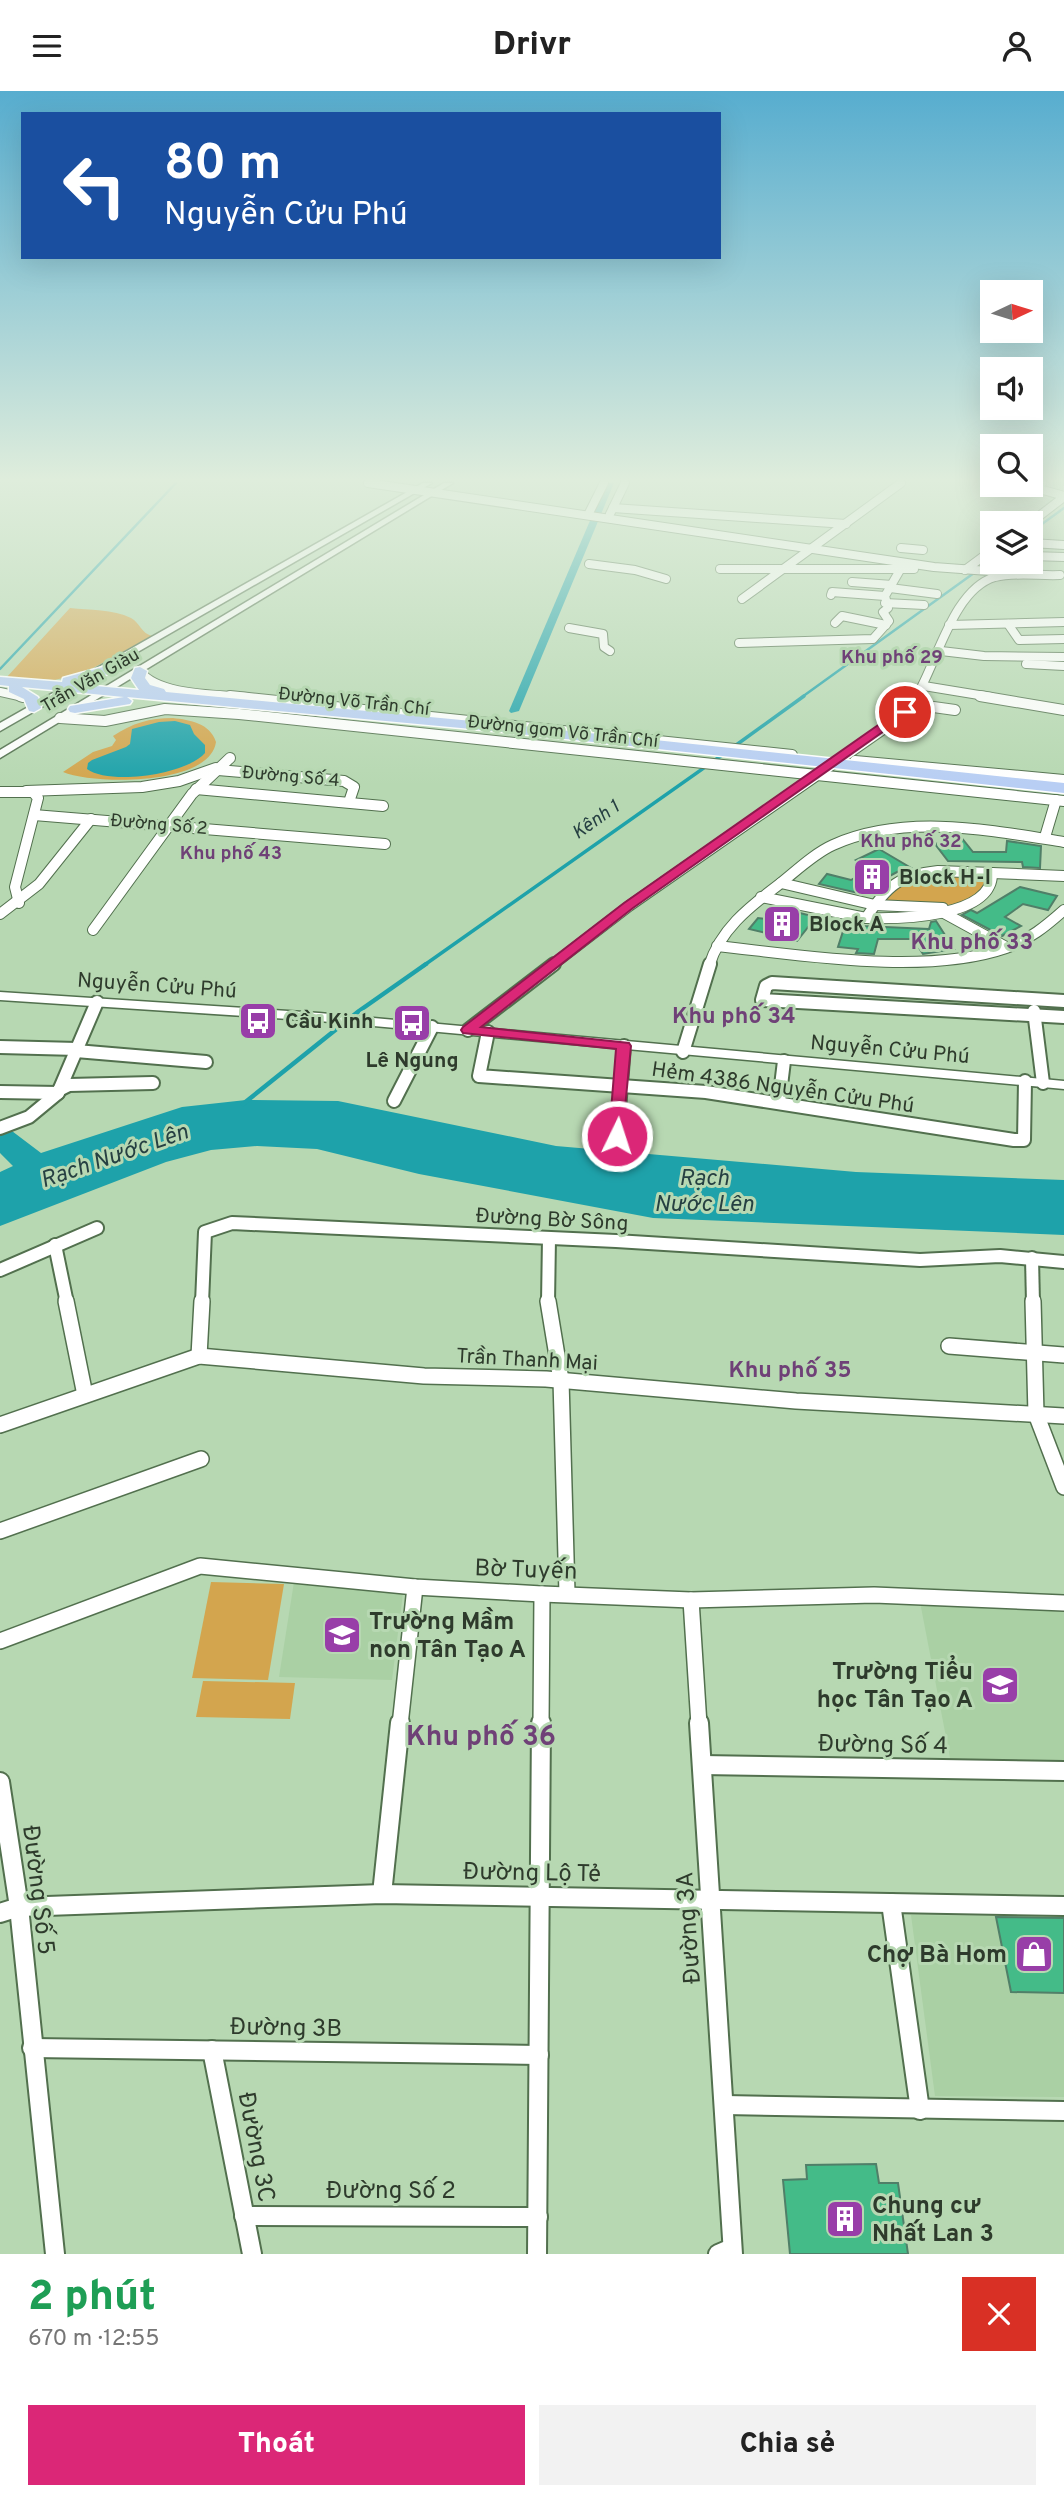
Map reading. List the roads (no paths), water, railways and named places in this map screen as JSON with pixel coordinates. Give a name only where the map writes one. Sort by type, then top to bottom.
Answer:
[{"type":"highway","points":[[9,686],[57,683],[105,670]]},
{"type":"highway","points":[[136,673],[142,685],[167,695]]},
{"type":"highway","points":[[9,686],[31,697],[32,710]]},
{"type":"highway","name":"Đường Võ Trần Chí","points":[[9,686],[167,695],[694,752]]},
{"type":"highway","name":"Đường Võ Trần Chí","points":[[104,693],[237,711],[694,752]]},
{"type":"highway","points":[[75,709],[110,701],[148,700]]},
{"type":"highway","points":[[694,752],[752,755],[1062,796]]},
{"type":"main road","name":"Trần Văn Giàu","points":[[0,728],[253,584]]},
{"type":"main road","name":"Trần Văn Giàu","points":[[0,755],[277,584]]},
{"type":"main road","points":[[105,670],[100,675],[108,679],[136,673]]},
{"type":"main road","points":[[32,710],[57,708],[64,713],[60,718]]},
{"type":"main road","name":"Nguyễn Cửu Phú","points":[[0,996],[319,1017],[1064,1085]]},
{"type":"street","points":[[742,599],[762,584]]},
{"type":"street","points":[[857,584],[921,607]]},
{"type":"street","points":[[739,643],[873,639],[889,621],[883,612],[892,584]]},
{"type":"street","points":[[468,1030],[629,905],[899,717],[924,686],[941,651],[949,625],[965,599],[985,584]]},
{"type":"street","points":[[831,595],[832,592],[888,596],[937,594]]},
{"type":"street","points":[[835,623],[842,616],[866,626],[886,625]]},
{"type":"street","points":[[949,625],[1064,622]]},
{"type":"street","points":[[1008,624],[1016,638],[1022,640],[1064,639]]},
{"type":"street","points":[[569,628],[603,634],[604,647],[610,651]]},
{"type":"street","points":[[941,651],[1064,666]]},
{"type":"street","points":[[984,656],[1064,657]]},
{"type":"street","name":"Đường gom Võ Trần Chí","points":[[136,673],[152,682],[186,691],[694,752],[733,764],[828,767]]},
{"type":"street","points":[[924,686],[1064,710]]},
{"type":"street","points":[[912,704],[955,711]]},
{"type":"street","points":[[60,718],[116,720],[165,709],[237,711]]},
{"type":"street","points":[[93,930],[196,789],[224,765]]},
{"type":"street","points":[[0,792],[142,787],[179,781],[224,765],[344,781],[354,787],[349,802]]},
{"type":"street","points":[[828,767],[1064,781]]},
{"type":"street","name":"Đường Số 4","points":[[196,789],[383,806]]},
{"type":"street","points":[[19,903],[15,887],[37,795],[26,791]]},
{"type":"street","points":[[1045,837],[1062,796]]},
{"type":"street","name":"Đường Số 2","points":[[34,815],[385,844]]},
{"type":"street","points":[[0,914],[19,903],[37,887],[91,818]]},
{"type":"street","points":[[683,1052],[716,946],[730,926],[761,897],[831,846],[903,828],[967,827],[1064,842]]},
{"type":"street","points":[[865,920],[888,888],[923,873],[939,871],[1064,877]]},
{"type":"street","points":[[761,897],[865,920],[902,920],[944,913],[968,904],[988,890],[992,883],[992,873]]},
{"type":"street","points":[[781,883],[875,905],[917,909],[968,904]]},
{"type":"street","points":[[716,946],[913,960],[948,958],[1006,947],[1037,934],[1064,909]]},
{"type":"street","points":[[944,913],[1006,947]]},
{"type":"street","points":[[1064,1002],[772,983],[766,986],[762,1000],[1064,1017]]},
{"type":"street","points":[[826,1004],[828,987]]},
{"type":"street","points":[[916,992],[916,1009]]},
{"type":"street","points":[[1032,1000],[1043,1083]]},
{"type":"street","points":[[59,1091],[97,1002]]},
{"type":"street","points":[[394,1101],[432,1027]]},
{"type":"street","name":"Hẻm 4386 Nguyễn Cửu Phú","points":[[488,1032],[479,1076],[706,1092],[1024,1140],[1025,1081]]},
{"type":"street","points":[[617,1136],[624,1046]]},
{"type":"street","points":[[0,1061],[3,1047],[77,1050],[206,1062]]},
{"type":"street","points":[[779,1102],[784,1061]]},
{"type":"street","points":[[0,1128],[29,1117],[69,1085],[153,1083]]},
{"type":"street","points":[[0,1092],[59,1091]]},
{"type":"street","name":"Đường Bờ Sông","points":[[199,1356],[201,1263],[205,1232],[232,1223],[549,1238],[920,1261],[1000,1256],[1064,1262]]},
{"type":"street","points":[[0,1270],[97,1227]]},
{"type":"street","points":[[549,1238],[547,1288],[551,1329],[561,1380],[566,1593]]},
{"type":"street","points":[[55,1245],[85,1395]]},
{"type":"street","points":[[1032,1258],[1037,1414],[1064,1487]]},
{"type":"street","points":[[949,1346],[1064,1355]]},
{"type":"street","name":"Trần Thanh Mại","points":[[0,1425],[199,1356],[424,1375],[561,1380],[796,1401],[1064,1416]]},
{"type":"street","points":[[0,1531],[201,1459]]},
{"type":"street","name":"Bờ Tuyến","points":[[0,1641],[200,1566],[415,1587],[542,1594],[691,1600],[874,1595],[1064,1603]]},
{"type":"street","points":[[382,1894],[415,1587]]},
{"type":"street","points":[[537,2254],[542,1897],[542,1594]]},
{"type":"street","name":"Đường 3A","points":[[691,1600],[725,2105],[728,2252]]},
{"type":"street","name":"Đường Số 4","points":[[702,1765],[1064,1774]]},
{"type":"street","name":"Đường Số 5","points":[[0,1782],[10,1910],[33,2048],[55,2254]]},
{"type":"street","name":"Đường Lộ Tẻ","points":[[10,1910],[382,1894],[1064,1906]]},
{"type":"street","points":[[891,1903],[920,2110]]},
{"type":"street","name":"Đường 3B","points":[[33,2048],[539,2055]]},
{"type":"street","name":"Đường 3C","points":[[212,2050],[252,2254]]},
{"type":"street","points":[[725,2105],[1064,2111]]},
{"type":"street","name":"Đường Số 2","points":[[244,2216],[538,2217]]},
{"type":"water","points":[[175,721],[190,725],[194,734],[205,745],[205,753],[196,760],[166,772],[130,777],[113,777],[87,769],[92,760],[130,744],[132,729]]},
{"type":"water","name":"Rạch Nước Lên","points":[[246,1100],[338,1101],[556,1146],[856,1172],[1064,1180],[1064,1235],[653,1218],[419,1174],[317,1149],[257,1146],[211,1150],[166,1162],[0,1226],[0,1172],[13,1166],[0,1153],[0,1122],[41,1153],[182,1107]]},
{"type":"waterway","points":[[0,669],[80,584]]},
{"type":"waterway","name":"Kênh 1","points":[[514,711],[567,584]]},
{"type":"waterway","name":"Kênh 1","points":[[802,697],[959,584]]},
{"type":"waterway","name":"Kênh 1","points":[[732,748],[804,696]]},
{"type":"waterway","name":"Kênh 1","points":[[423,966],[725,753]]},
{"type":"waterway","name":"Kênh 1","points":[[243,1104],[359,1011],[426,964]]},
{"type":"place","name":"Block H-I","points":[[872,877]]},
{"type":"place","name":"Block A","points":[[782,924]]},
{"type":"place","name":"Cầu Kinh","points":[[258,1021]]},
{"type":"place","name":"Lê Ngung","points":[[412,1023]]},
{"type":"place","name":"Trường Mầm non Tân Tạo A","points":[[342,1635]]},
{"type":"place","name":"Trường Tiểu học Tân Tạo A","points":[[1000,1685]]},
{"type":"place","name":"Chợ Bà Hom","points":[[1034,1954]]},
{"type":"place","name":"Chung cư Nhất Lan 3","points":[[845,2219]]},
{"type":"district","name":"Khu phố 29","points":[[892,656]]},
{"type":"district","name":"Khu phố 32","points":[[911,840]]},
{"type":"district","name":"Khu phố 43","points":[[231,852]]},
{"type":"district","name":"Khu phố 33","points":[[972,941]]},
{"type":"district","name":"Khu phố 34","points":[[734,1015]]},
{"type":"district","name":"Khu phố 35","points":[[790,1369]]},
{"type":"district","name":"Khu phố 36","points":[[481,1735]]}]
